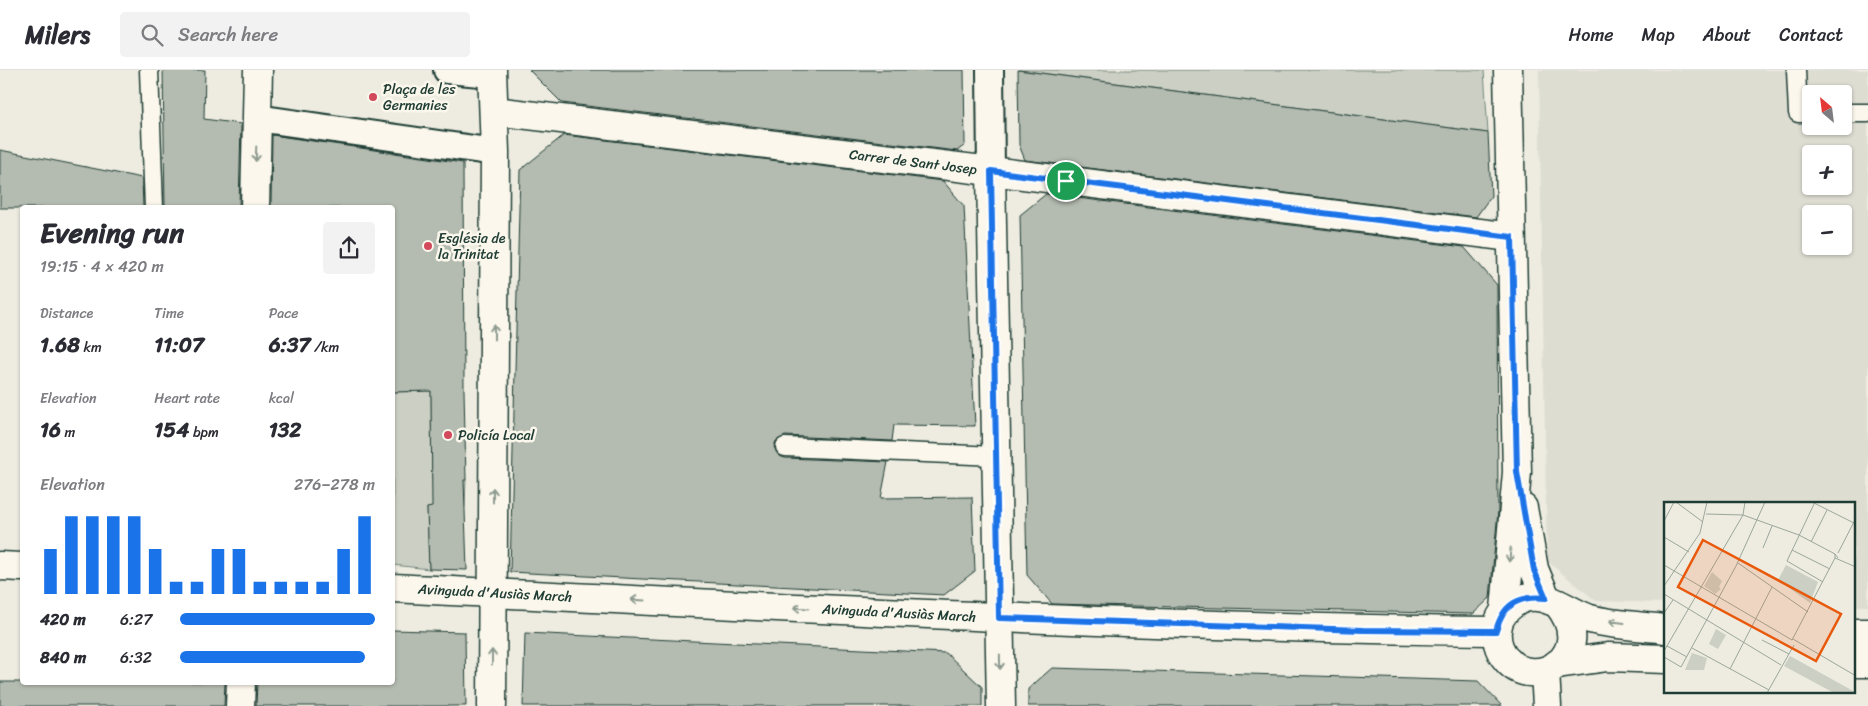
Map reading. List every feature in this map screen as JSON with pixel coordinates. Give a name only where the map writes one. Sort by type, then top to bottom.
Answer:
[{"type":"street","points":[[255,205],[258,70]]},
{"type":"street","points":[[447,70],[492,72],[495,152],[492,706]]},
{"type":"street","points":[[990,70],[1001,706]]},
{"type":"street","points":[[1508,70],[1517,472],[1498,644],[1508,661],[1520,669],[1532,672],[1608,657],[1664,658]]},
{"type":"street","name":"Carrer de Sant Josep","points":[[494,112],[991,171],[1512,237]]},
{"type":"street","points":[[257,118],[495,152]]},
{"type":"street","points":[[1517,472],[1534,570],[1552,601],[1568,617],[1572,629],[1572,642],[1567,654],[1551,668],[1547,706]]},
{"type":"street","points":[[0,566],[20,567]]},
{"type":"street","name":"Avinguda d'Ausiàs March","points":[[395,588],[999,618],[1353,629],[1501,620]]},
{"type":"street","points":[[1501,620],[1518,600],[1530,596],[1552,601],[1591,619],[1664,629]]},
{"type":"street","points":[[240,706],[241,685]]},
{"type":"lane","points":[[149,70],[154,205]]},
{"type":"lane","points":[[1796,70],[1798,113],[1802,113]]},
{"type":"lane","points":[[1852,113],[1868,113]]},
{"type":"lane","points":[[785,447],[996,456]]},
{"type":"shaded area","points":[[1019,70],[1484,70],[1488,133]]},
{"type":"shaded area","points":[[1539,70],[1868,70],[1868,606],[1856,606],[1856,502],[1664,502],[1664,603],[1596,601],[1547,561]]},
{"type":"shaded area","points":[[431,391],[432,480],[466,480],[465,507],[427,508],[429,569],[395,565],[395,392]]},
{"type":"building","points":[[163,70],[205,70],[204,119],[241,124],[239,205],[165,205]]},
{"type":"building","points":[[529,70],[964,70],[965,145],[957,151],[562,103]]},
{"type":"building","points":[[1018,70],[1488,133],[1491,196],[1476,217],[1025,160],[1019,145]]},
{"type":"building","points":[[272,135],[463,163],[466,480],[464,480],[467,570],[429,569],[427,508],[432,507],[431,391],[395,392],[395,205],[271,205]]},
{"type":"building","points":[[564,135],[943,181],[964,206],[975,426],[894,425],[892,441],[785,436],[776,441],[774,447],[779,456],[785,458],[888,462],[881,498],[972,497],[975,571],[944,595],[510,572],[520,170]]},
{"type":"building","points":[[0,150],[142,178],[143,205],[20,205],[20,208],[0,208]]},
{"type":"building","points":[[1046,194],[1464,247],[1497,285],[1498,511],[1490,598],[1473,614],[1052,604],[1027,575],[1020,215]]},
{"type":"building","points":[[395,630],[465,632],[466,706],[256,706],[257,685],[395,685]]},
{"type":"building","points":[[525,633],[946,653],[982,687],[982,706],[523,706]]},
{"type":"building","points":[[1052,668],[1478,681],[1502,706],[1028,706],[1028,689]]},
{"type":"building","points":[[0,682],[20,682],[20,685],[225,685],[224,706],[0,706]]},
{"type":"place","name":"Plaça de les Germanies","points":[[373,97]]},
{"type":"place","name":"Església de la Trinitat","points":[[428,246]]},
{"type":"place","name":"Policía Local","points":[[448,435]]},
{"type":"route","points":[[991,171],[1066,181],[1512,237],[1517,472],[1534,570],[1546,598],[1530,596],[1518,600],[1505,610],[1496,631],[1363,630],[999,618],[991,171]]}]
